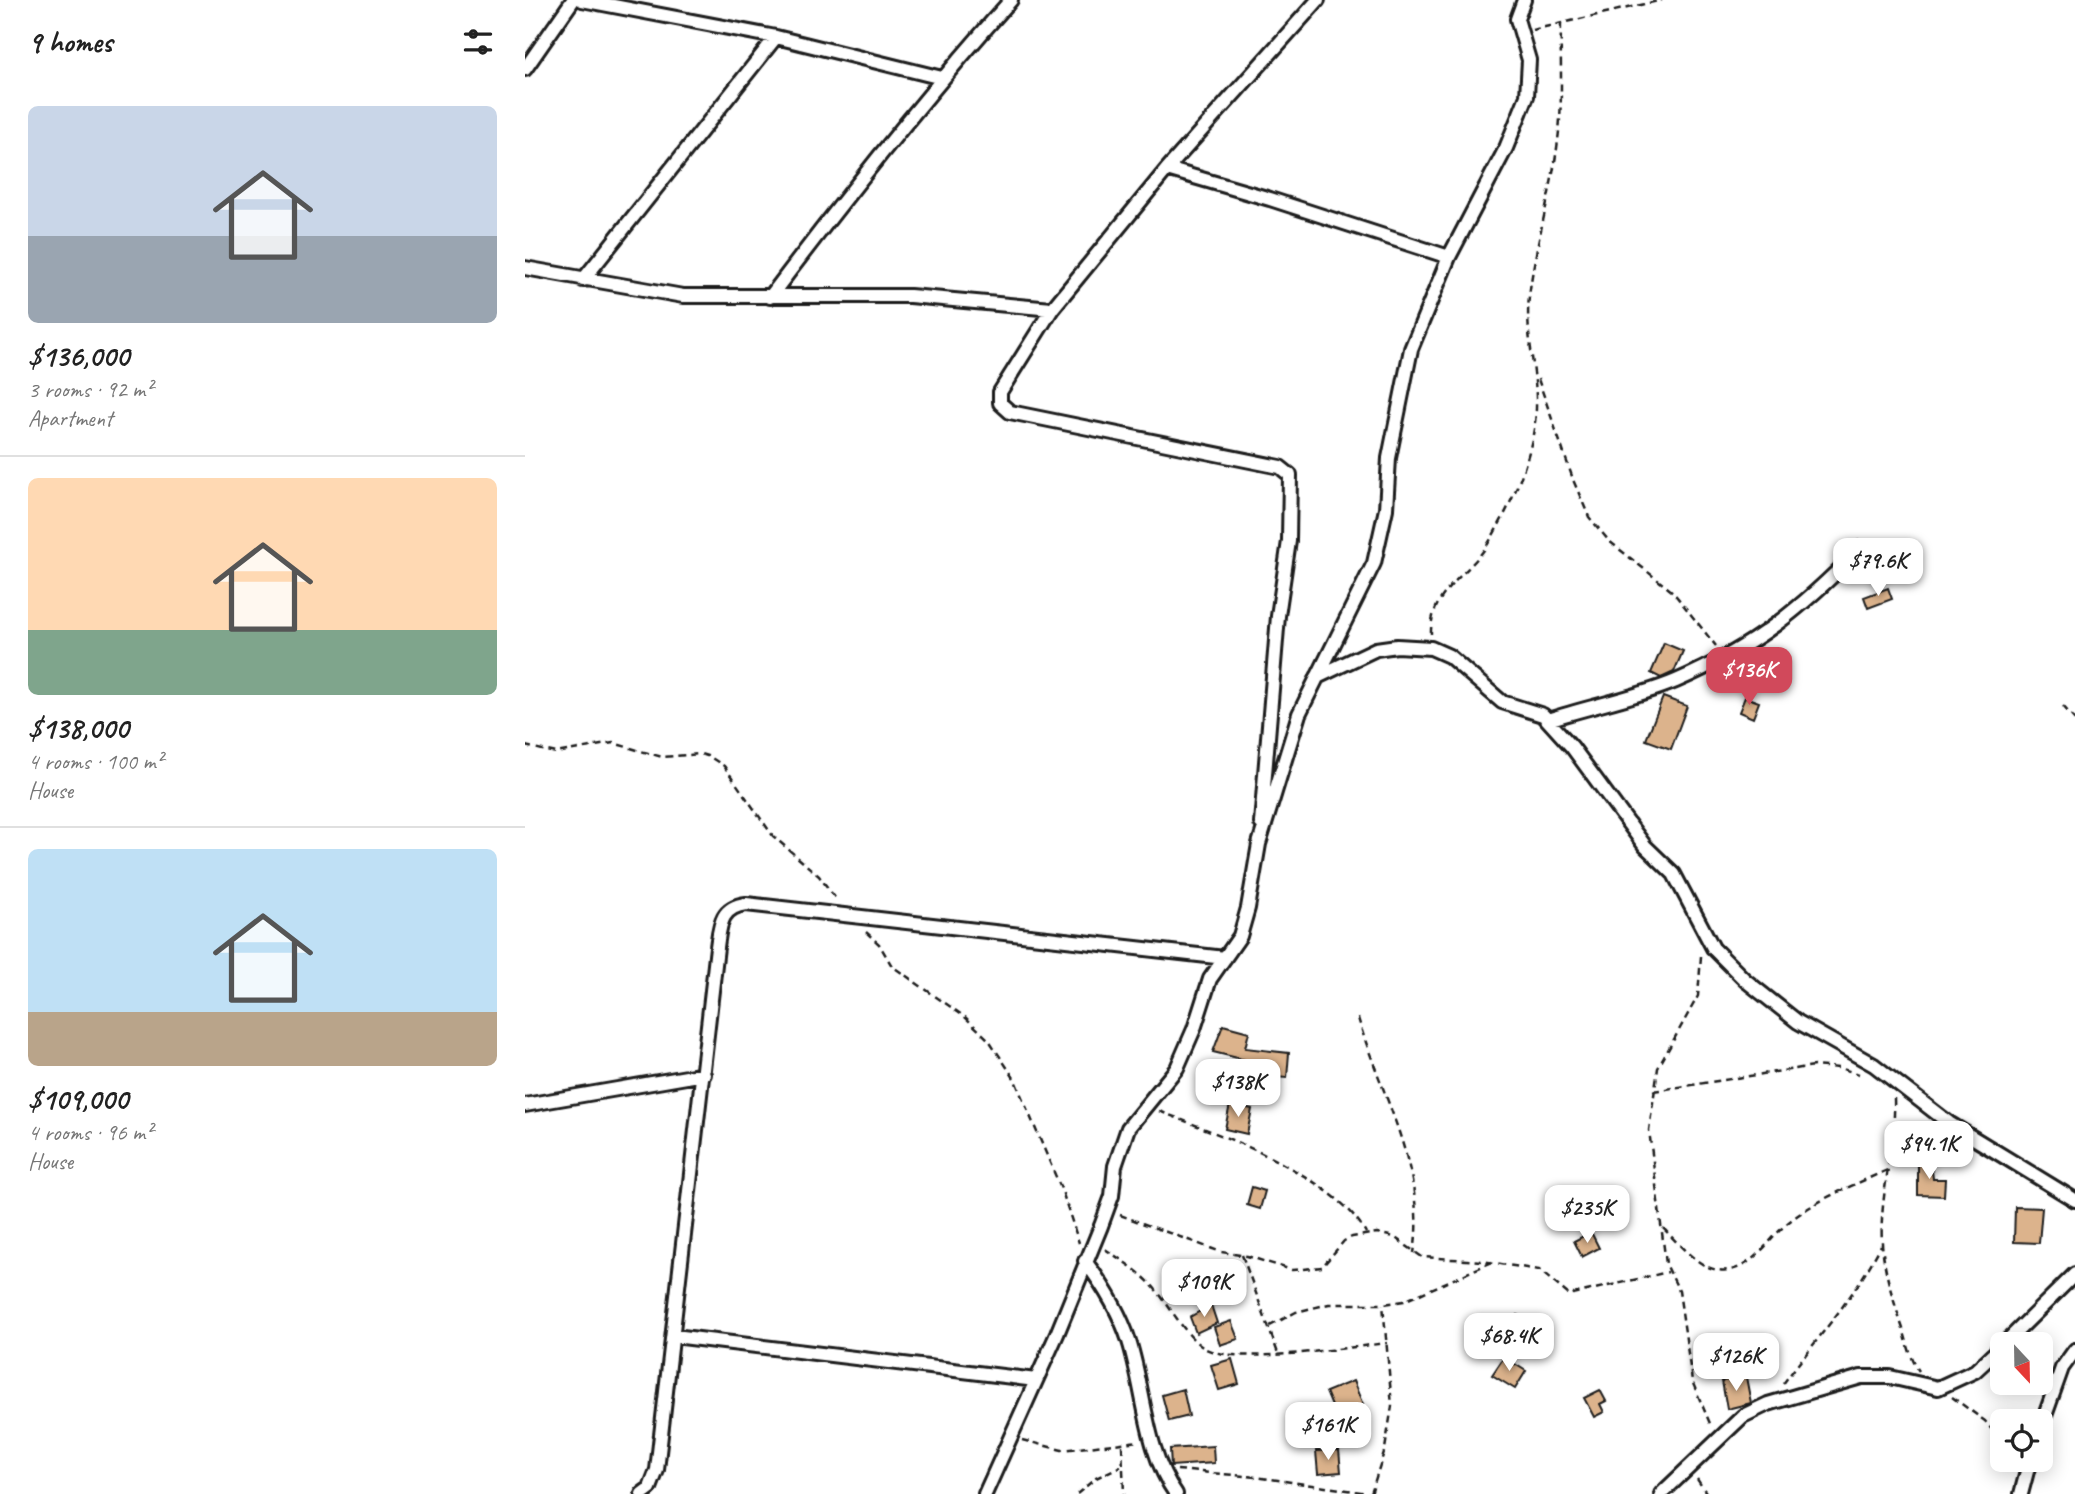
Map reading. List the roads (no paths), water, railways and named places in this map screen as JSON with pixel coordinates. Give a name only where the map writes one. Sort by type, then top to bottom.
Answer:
[{"type":"street","points":[[525,69],[573,0]]},
{"type":"street","points":[[582,0],[776,37],[941,78]]},
{"type":"street","points":[[770,298],[853,187],[941,78],[1011,0]]},
{"type":"street","points":[[985,1494],[1107,1210],[1121,1143],[1128,1128],[1177,1068],[1210,979],[1240,936],[1248,908],[1259,844],[1277,617],[1289,541],[1290,475],[1280,467],[1010,412],[1000,403],[1000,392],[1052,309],[1167,169],[1318,0]]},
{"type":"street","points":[[1259,844],[1299,714],[1374,563],[1386,509],[1389,458],[1411,349],[1449,257],[1521,115],[1527,96],[1529,60],[1517,19],[1524,0]]},
{"type":"street","points":[[583,280],[776,37]]},
{"type":"street","points":[[1167,169],[1449,257]]},
{"type":"street","points":[[525,268],[683,296],[910,296],[1052,309]]},
{"type":"street","points":[[1548,720],[1674,682],[1725,658],[1767,634],[1809,600],[1861,548]]},
{"type":"street","points":[[1317,677],[1376,649],[1397,646],[1431,648],[1449,656],[1502,702],[1529,709],[1548,720],[1645,846],[1674,874],[1713,948],[1745,980],[1817,1034],[1856,1053],[1994,1153],[2075,1200]]},
{"type":"street","points":[[642,1494],[650,1488],[657,1470],[717,947],[722,918],[727,911],[746,904],[1225,958]]},
{"type":"street","points":[[525,1105],[704,1074]]},
{"type":"street","points":[[1086,1261],[1104,1289],[1129,1340],[1152,1437],[1163,1469],[1176,1494]]},
{"type":"street","points":[[2016,1332],[2075,1274]]},
{"type":"street","points":[[674,1336],[1036,1380]]},
{"type":"street","points":[[2047,1409],[2062,1368],[2075,1350]]},
{"type":"street","points":[[1661,1494],[1743,1416],[1768,1404],[1861,1377],[1890,1377],[1933,1387],[1975,1371],[1990,1357]]},
{"type":"street","points":[[2021,1494],[2027,1472]]}]
